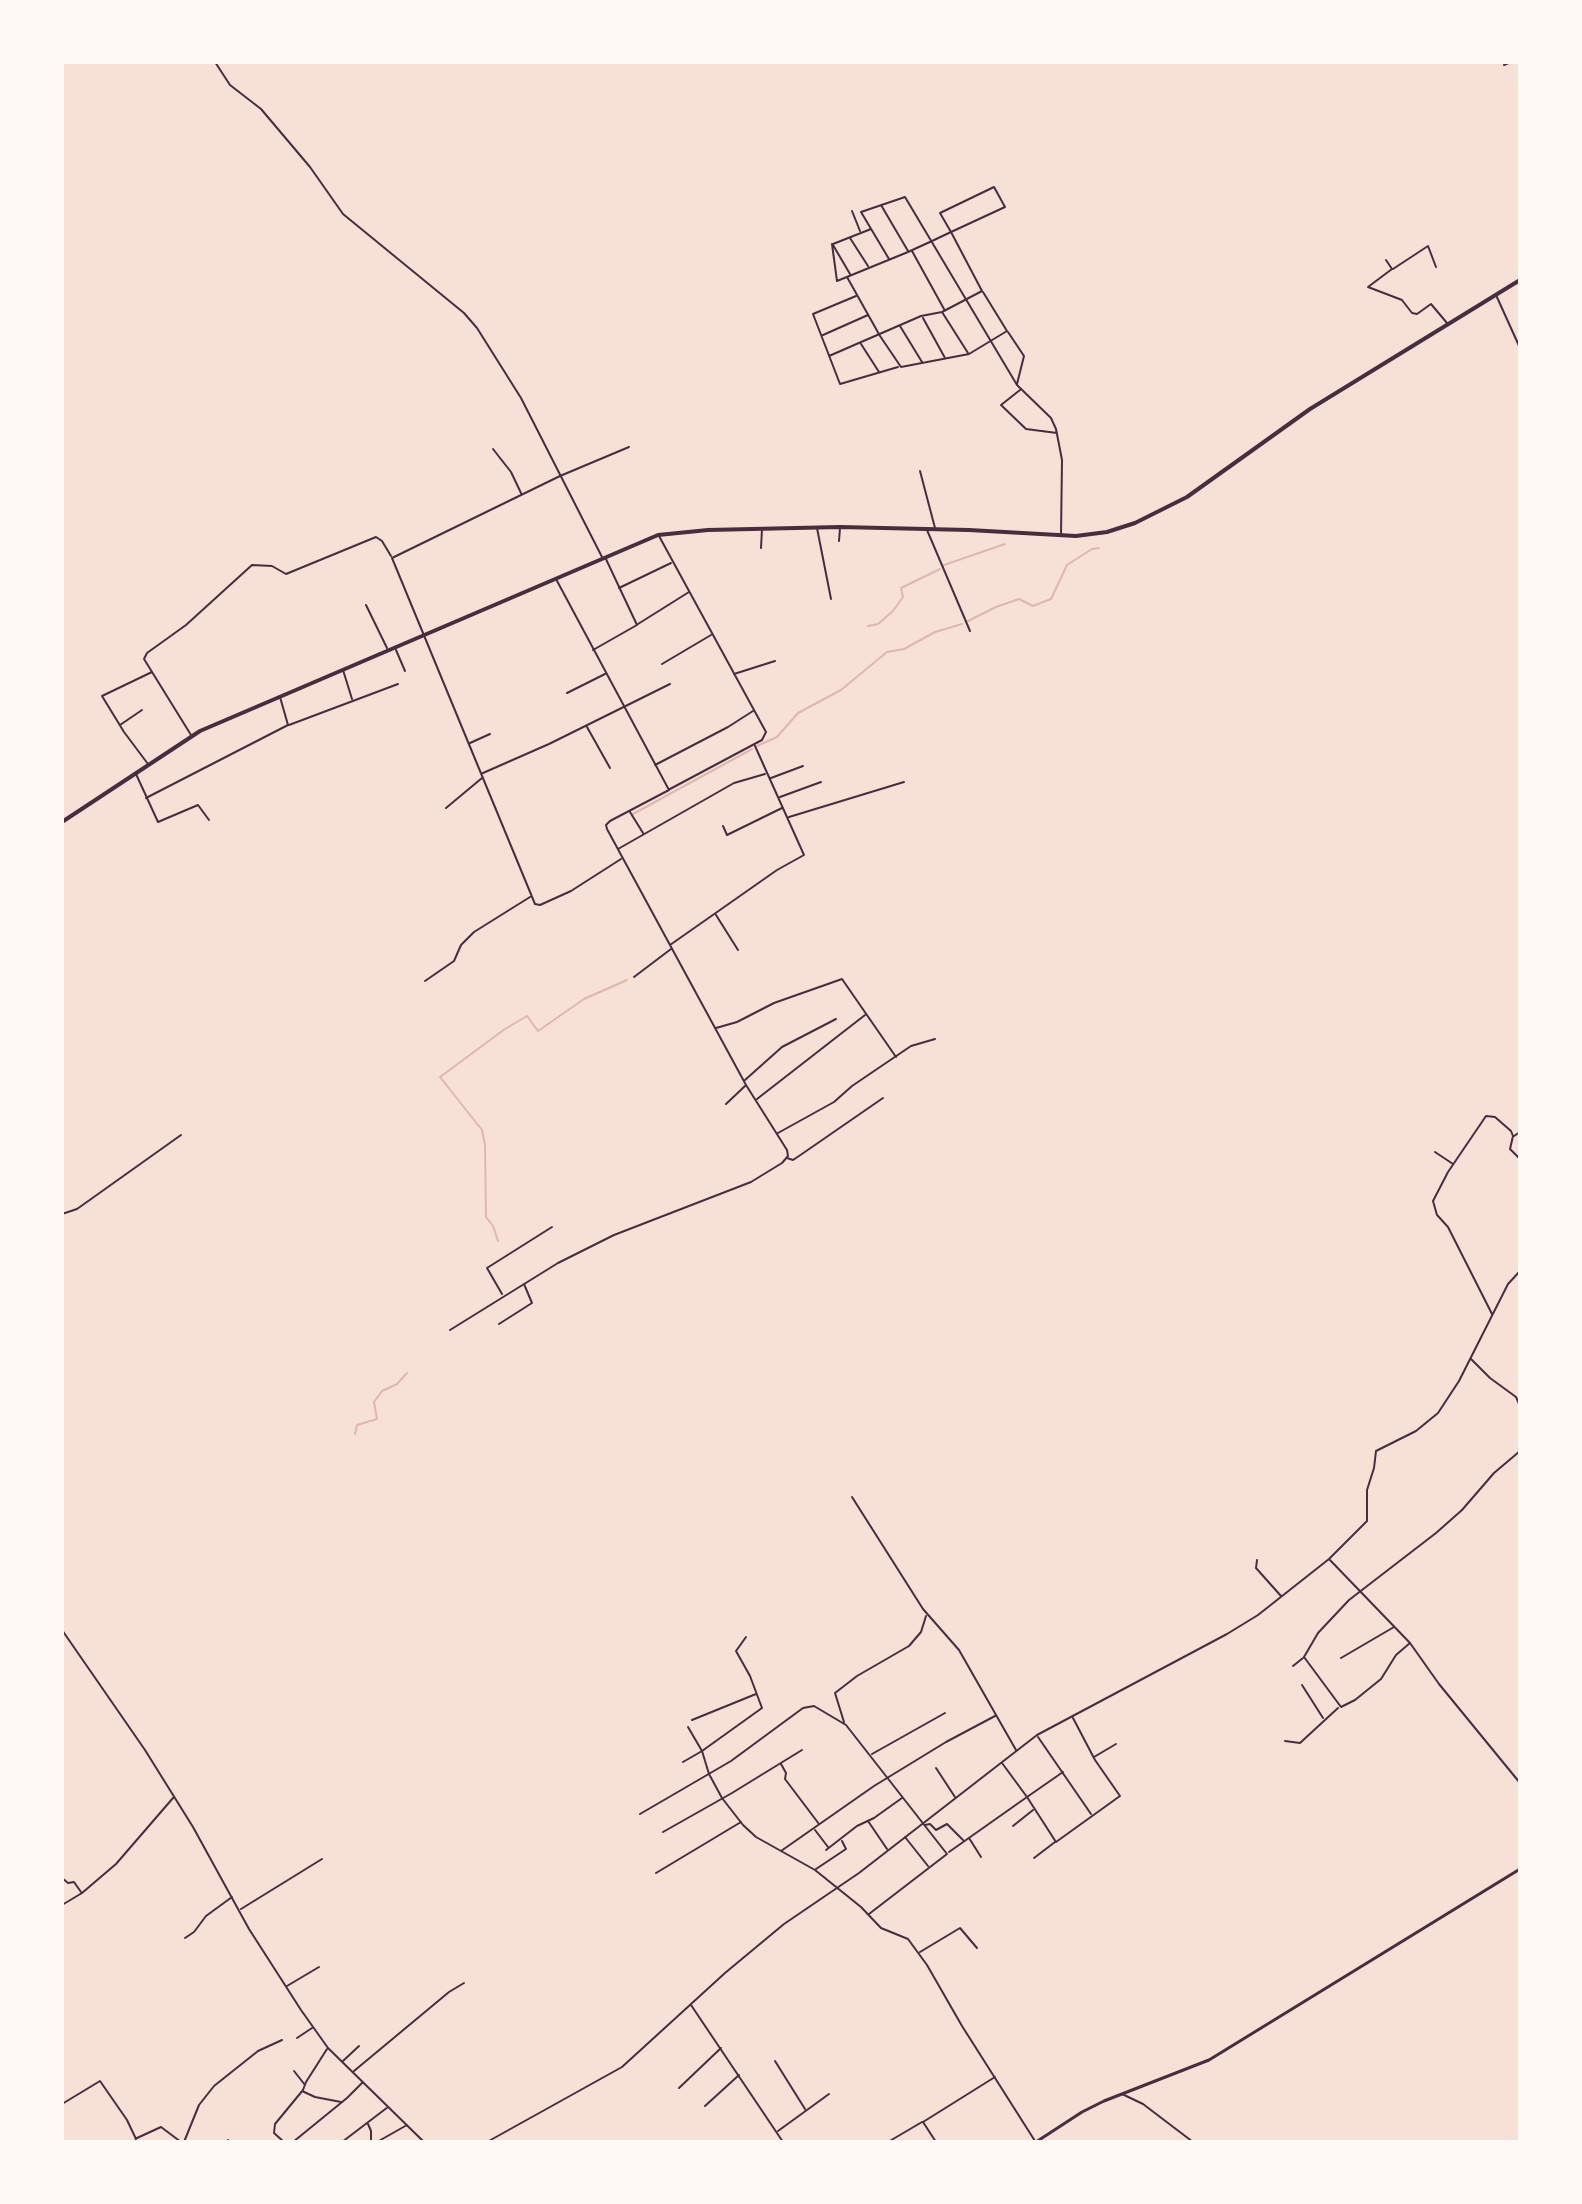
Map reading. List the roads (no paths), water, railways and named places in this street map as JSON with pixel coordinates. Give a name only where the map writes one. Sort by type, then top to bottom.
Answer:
[{"type":"main road","points":[[62,822],[191,736],[603,556],[658,535],[816,527],[1061,536],[1107,532],[1164,510],[1310,409],[1520,280]]},
{"type":"main road","points":[[1036,2142],[1082,2112],[1209,2060],[1520,1869]]},
{"type":"street","points":[[215,62],[230,85],[261,109],[310,167],[343,214],[464,313],[495,353],[637,625]]},
{"type":"street","points":[[1504,65],[1511,62]]},
{"type":"street","points":[[832,244],[837,281],[910,251],[932,241],[951,232],[1005,207],[994,187],[940,213],[951,232],[982,291],[1024,356],[1017,385]]},
{"type":"street","points":[[890,259],[861,212],[905,197],[1020,390],[1051,418],[1062,460],[1061,536]]},
{"type":"street","points":[[881,205],[969,354]]},
{"type":"street","points":[[852,211],[861,232]]},
{"type":"street","points":[[832,244],[871,229]]},
{"type":"street","points":[[850,237],[870,268]]},
{"type":"street","points":[[832,244],[868,315],[901,367]]},
{"type":"street","points":[[1436,267],[1428,246],[1368,287],[1402,300],[1412,313],[1417,314],[1431,304],[1447,324]]},
{"type":"street","points":[[1386,260],[1392,269]]},
{"type":"street","points":[[829,356],[921,316],[943,311],[982,291]]},
{"type":"street","points":[[1496,294],[1520,348]]},
{"type":"street","points":[[858,295],[813,314],[840,384],[901,367],[969,354],[1007,331]]},
{"type":"street","points":[[822,336],[868,315]]},
{"type":"street","points":[[921,316],[945,359]]},
{"type":"street","points":[[900,326],[922,363]]},
{"type":"street","points":[[861,344],[880,373]]},
{"type":"street","points":[[1020,390],[1001,405],[1026,429],[1057,433]]},
{"type":"street","points":[[392,558],[407,548],[560,476],[629,447]]},
{"type":"street","points":[[493,449],[511,472],[522,494]]},
{"type":"street","points":[[920,471],[935,529]]},
{"type":"street","points":[[816,527],[831,599]]},
{"type":"street","points":[[839,541],[840,527]]},
{"type":"street","points":[[761,548],[762,528]]},
{"type":"street","points":[[927,529],[970,631]]},
{"type":"street","points":[[450,1330],[503,1295],[614,1235],[751,1182],[786,1158],[787,1150],[745,1083],[606,825],[754,745],[764,739],[766,732],[658,535]]},
{"type":"street","points":[[191,736],[144,659],[147,653],[186,625],[252,565],[272,566],[286,574],[376,537],[392,558],[425,634],[433,661],[535,904],[540,905],[586,883],[622,858]]},
{"type":"street","points":[[618,588],[673,562]]},
{"type":"street","points":[[555,578],[669,790]]},
{"type":"street","points":[[592,650],[689,592]]},
{"type":"street","points":[[366,605],[388,650]]},
{"type":"street","points":[[662,664],[712,634]]},
{"type":"street","points":[[396,646],[405,671]]},
{"type":"street","points":[[734,674],[775,661]]},
{"type":"street","points":[[342,669],[352,700]]},
{"type":"street","points":[[149,764],[119,725],[103,695],[153,672]]},
{"type":"street","points":[[567,693],[606,674]]},
{"type":"street","points":[[146,798],[288,725],[398,684]]},
{"type":"street","points":[[446,808],[483,775],[670,684]]},
{"type":"street","points":[[280,696],[288,725]]},
{"type":"street","points":[[119,725],[142,710]]},
{"type":"street","points":[[655,765],[754,710]]},
{"type":"street","points":[[586,726],[610,768]]},
{"type":"street","points":[[469,743],[490,734]]},
{"type":"street","points":[[634,977],[715,914],[777,870],[804,855],[754,745]]},
{"type":"street","points":[[770,779],[803,766]]},
{"type":"street","points":[[135,773],[158,822],[198,805],[209,820]]},
{"type":"street","points":[[617,849],[734,783],[767,773]]},
{"type":"street","points":[[779,797],[821,782]]},
{"type":"street","points":[[787,818],[904,782]]},
{"type":"street","points":[[723,826],[727,835],[783,808]]},
{"type":"street","points":[[630,812],[643,833]]},
{"type":"street","points":[[425,981],[454,961],[461,945],[474,932],[531,897]]},
{"type":"street","points":[[715,914],[738,950]]},
{"type":"street","points":[[715,1028],[737,1022],[774,1003],[840,979],[896,1057]]},
{"type":"street","points":[[756,1100],[866,1014]]},
{"type":"street","points":[[726,1104],[782,1047],[836,1019]]},
{"type":"street","points":[[777,1134],[834,1102],[911,1046],[935,1039]]},
{"type":"street","points":[[786,1158],[793,1160],[883,1098]]},
{"type":"street","points":[[1492,1314],[1448,1227],[1433,1205],[1436,1194],[1486,1116],[1495,1117],[1513,1136]]},
{"type":"street","points":[[1520,1132],[1513,1136],[1509,1147],[1520,1159]]},
{"type":"street","points":[[62,1214],[77,1209],[181,1135]]},
{"type":"street","points":[[1435,1152],[1454,1165]]},
{"type":"street","points":[[503,1295],[487,1268],[552,1227]]},
{"type":"street","points":[[487,2142],[622,2067],[784,1924],[924,1824],[1037,1735],[1191,1655],[1258,1615],[1329,1559],[1367,1523],[1367,1490],[1376,1451],[1430,1421],[1459,1381],[1492,1314],[1513,1277],[1520,1271]]},
{"type":"street","points":[[499,1324],[532,1303],[524,1283]]},
{"type":"street","points":[[1471,1358],[1490,1378],[1516,1397],[1520,1406]]},
{"type":"street","points":[[1293,1666],[1304,1657],[1318,1633],[1349,1600],[1462,1510],[1494,1473],[1520,1451]]},
{"type":"street","points":[[852,1497],[926,1614],[959,1650],[1016,1751]]},
{"type":"street","points":[[1329,1559],[1410,1643],[1439,1684],[1520,1783]]},
{"type":"street","points":[[1257,1560],[1256,1568],[1281,1597]]},
{"type":"street","points":[[844,1723],[835,1693],[857,1676],[909,1646],[921,1632],[926,1614]]},
{"type":"street","points":[[1341,1658],[1395,1627]]},
{"type":"street","points":[[62,1630],[127,1722],[313,2027],[328,2048],[424,2142]]},
{"type":"street","points":[[683,1762],[761,1711],[762,1703],[736,1651],[746,1637]]},
{"type":"street","points":[[1285,1741],[1300,1743],[1340,1706],[1355,1700],[1381,1679],[1396,1655],[1410,1643]]},
{"type":"street","points":[[1304,1657],[1340,1706]]},
{"type":"street","points":[[1302,1685],[1324,1719]]},
{"type":"street","points":[[692,1720],[757,1694]]},
{"type":"street","points":[[640,1814],[749,1749],[806,1706],[814,1706],[844,1723],[947,1854]]},
{"type":"street","points":[[871,1754],[945,1713]]},
{"type":"street","points":[[780,1852],[889,1777],[995,1716]]},
{"type":"street","points":[[1034,1858],[1120,1796],[1093,1758],[1073,1716]]},
{"type":"street","points":[[688,1727],[722,1798],[756,1837],[815,1870],[885,1930],[908,1939],[1036,2142]]},
{"type":"street","points":[[1037,1735],[1092,1815]]},
{"type":"street","points":[[1093,1758],[1116,1744]]},
{"type":"street","points":[[663,1832],[802,1750]]},
{"type":"street","points":[[1001,1762],[1056,1842]]},
{"type":"street","points":[[780,1763],[786,1773],[785,1779],[819,1825]]},
{"type":"street","points":[[936,1768],[955,1797]]},
{"type":"street","points":[[869,1914],[928,1867],[1063,1772]]},
{"type":"street","points":[[62,1905],[82,1893],[116,1864],[174,1797]]},
{"type":"street","points":[[814,1829],[827,1849],[903,1797]]},
{"type":"street","points":[[1013,1826],[1034,1809]]},
{"type":"street","points":[[867,1820],[888,1850]]},
{"type":"street","points":[[656,1873],[741,1822]]},
{"type":"street","points":[[924,1824],[930,1824],[937,1830],[947,1824],[964,1841]]},
{"type":"street","points":[[905,1837],[928,1867]]},
{"type":"street","points":[[969,1837],[981,1857]]},
{"type":"street","points":[[815,1870],[846,1849],[840,1839]]},
{"type":"street","points":[[240,1910],[322,1859]]},
{"type":"street","points":[[62,1878],[68,1883],[74,1882],[82,1893]]},
{"type":"street","points":[[185,1938],[206,1916],[233,1896]]},
{"type":"street","points":[[919,1953],[960,1928],[977,1948]]},
{"type":"street","points":[[286,1987],[319,1967]]},
{"type":"street","points":[[353,2072],[464,1983]]},
{"type":"street","points":[[690,2004],[783,2142]]},
{"type":"street","points":[[297,2038],[313,2027]]},
{"type":"street","points":[[62,2104],[99,2081],[127,2120],[136,2140],[159,2127],[183,2142],[199,2105],[214,2086],[258,2051],[282,2040]]},
{"type":"street","points":[[342,2061],[359,2046]]},
{"type":"street","points":[[284,2142],[274,2133],[275,2124],[304,2089],[328,2048]]},
{"type":"street","points":[[679,2088],[721,2048]]},
{"type":"street","points":[[775,2061],[806,2110]]},
{"type":"street","points":[[294,2071],[304,2089],[317,2098],[344,2101]]},
{"type":"street","points":[[705,2106],[739,2075]]},
{"type":"street","points":[[888,2142],[996,2077]]},
{"type":"street","points":[[293,2142],[344,2101],[363,2081]]},
{"type":"street","points":[[777,2132],[829,2094]]},
{"type":"street","points":[[1121,2094],[1143,2104],[1193,2142]]},
{"type":"street","points":[[342,2142],[389,2106]]},
{"type":"street","points":[[923,2122],[936,2142]]},
{"type":"street","points":[[377,2142],[407,2124]]},
{"type":"street","points":[[366,2125],[371,2131],[371,2142]]},
{"type":"waterway","points":[[944,565],[1005,544]]},
{"type":"waterway","points":[[968,621],[1019,599],[1033,606],[1051,599],[1067,565],[1092,549],[1099,548]]},
{"type":"waterway","points":[[868,626],[878,624],[893,611],[903,597],[901,588],[940,569]]},
{"type":"waterway","points":[[757,746],[777,737],[798,713],[841,690],[887,652],[904,649],[935,632],[962,624]]},
{"type":"waterway","points":[[633,814],[752,749]]},
{"type":"waterway","points":[[498,1241],[486,1217],[482,1130],[440,1077],[527,1016],[538,1031],[584,999],[627,980]]},
{"type":"waterway","points":[[355,1434],[357,1425],[377,1419],[374,1402],[382,1391],[397,1384],[407,1373]]}]
